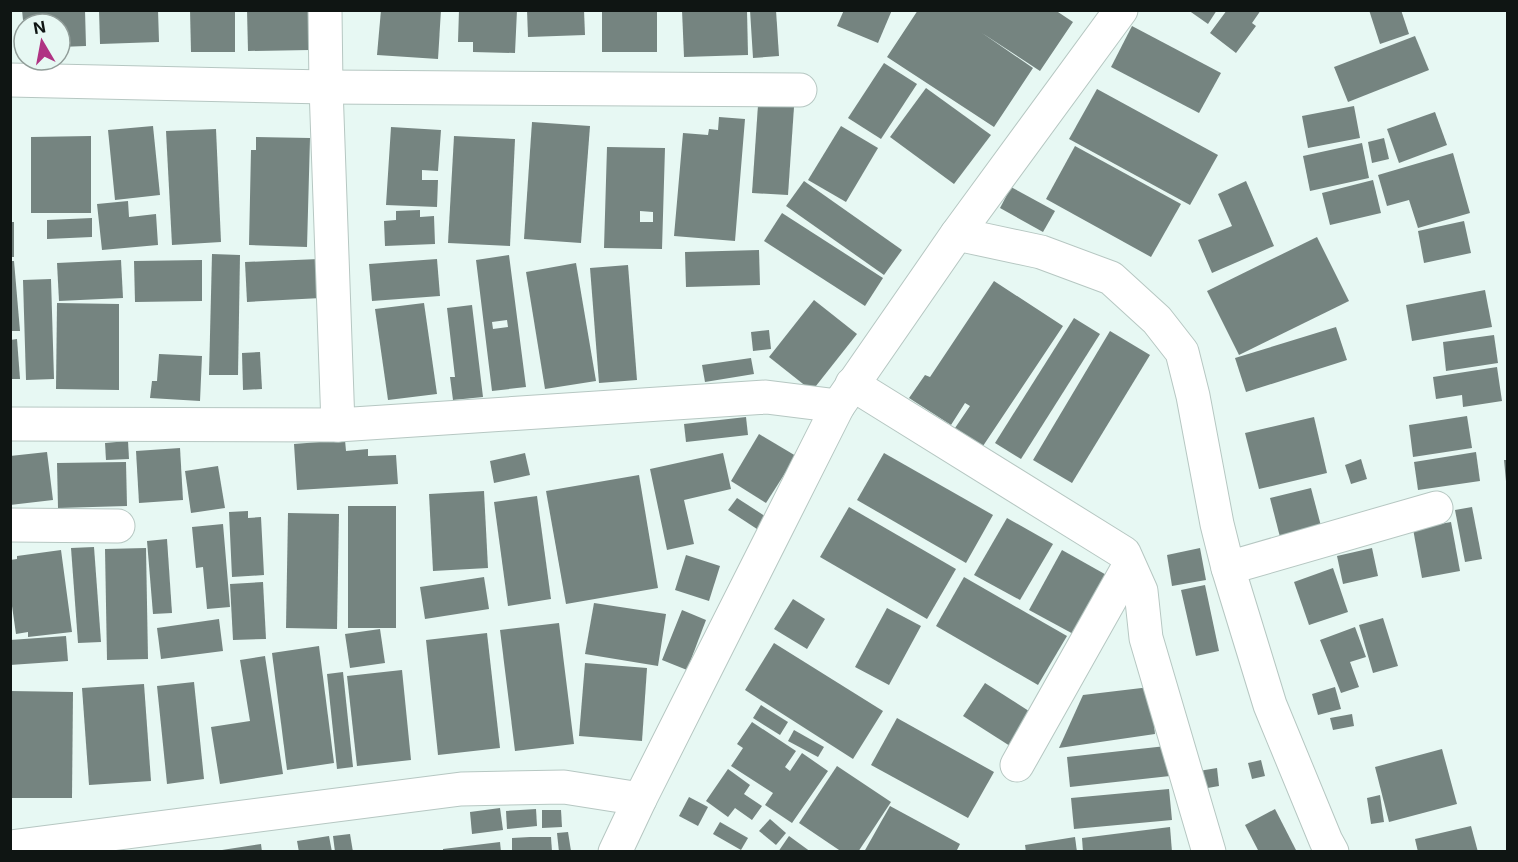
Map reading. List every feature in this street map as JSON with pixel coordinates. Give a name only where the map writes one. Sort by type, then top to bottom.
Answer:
[{"type":"street","points":[[325,10],[338,424]]},
{"type":"street","points":[[615,852],[845,395],[957,234],[1121,10]]},
{"type":"street","points":[[10,80],[326,87],[800,90]]},
{"type":"street","points":[[957,234],[1041,252],[1111,278],[1156,320],[1182,352],[1228,568],[1270,705],[1332,852]]},
{"type":"street","points":[[10,424],[338,424],[766,397],[845,395],[1124,553],[1141,591],[1146,638],[1209,852]]},
{"type":"street","points":[[1228,568],[1436,508]]},
{"type":"street","points":[[10,525],[118,526]]},
{"type":"street","points":[[1017,765],[1129,566]]},
{"type":"street","points":[[10,847],[461,789],[564,787],[640,799]]},
{"type":"building","points":[[22,10],[85,10],[86,46],[72,47],[72,12],[22,12]]},
{"type":"building","points":[[99,10],[158,10],[159,42],[100,44]]},
{"type":"building","points":[[190,10],[235,10],[235,52],[191,52]]},
{"type":"building","points":[[247,10],[310,10],[310,50],[248,51]]},
{"type":"building","points":[[381,10],[441,10],[438,59],[377,55]]},
{"type":"building","points":[[459,10],[517,10],[515,53],[473,52],[473,42],[458,42]]},
{"type":"building","points":[[527,10],[584,10],[585,35],[528,37]]},
{"type":"building","points":[[602,10],[657,10],[657,52],[602,52]]},
{"type":"building","points":[[682,10],[747,10],[748,55],[684,57]]},
{"type":"building","points":[[750,10],[776,10],[779,56],[753,58]]},
{"type":"building","points":[[844,10],[892,10],[878,43],[837,26]]},
{"type":"building","points":[[918,10],[1055,10],[1073,22],[1040,71],[982,33],[1033,68],[994,127],[887,57]]},
{"type":"building","points":[[1188,10],[1217,10],[1208,24]]},
{"type":"building","points":[[1227,10],[1261,10],[1252,23],[1256,26],[1236,53],[1210,33]]},
{"type":"building","points":[[1369,10],[1401,10],[1409,34],[1380,44]]},
{"type":"building","points":[[1132,26],[1221,73],[1199,113],[1111,67]]},
{"type":"building","points":[[1415,36],[1429,70],[1348,102],[1334,67]]},
{"type":"building","points":[[884,63],[917,84],[881,139],[848,118]]},
{"type":"building","points":[[926,88],[991,135],[954,184],[890,137]]},
{"type":"building","points":[[1097,89],[1218,155],[1190,205],[1069,139]]},
{"type":"building","points":[[758,105],[794,107],[788,195],[752,193]]},
{"type":"building","points":[[1354,106],[1360,138],[1308,148],[1302,116]]},
{"type":"building","points":[[1435,112],[1447,145],[1399,163],[1387,129]]},
{"type":"building","points":[[719,117],[745,119],[735,241],[674,236],[683,133],[708,135],[709,129],[718,130]]},
{"type":"building","points":[[532,122],[590,126],[581,243],[524,239]]},
{"type":"building","points":[[153,126],[160,195],[115,200],[108,130]]},
{"type":"building","points":[[841,126],[878,148],[846,202],[808,180]]},
{"type":"building","points":[[391,127],[441,130],[438,171],[422,170],[422,180],[438,180],[437,207],[386,205]]},
{"type":"building","points":[[216,129],[221,242],[172,245],[166,131]]},
{"type":"building","points":[[91,136],[91,213],[31,213],[31,137]]},
{"type":"building","points":[[454,136],[515,139],[510,246],[448,243]]},
{"type":"building","points":[[256,137],[310,138],[307,247],[249,245],[251,150],[256,150]]},
{"type":"building","points":[[1384,138],[1389,159],[1372,163],[1368,142]]},
{"type":"building","points":[[1362,143],[1369,178],[1310,191],[1303,156]]},
{"type":"building","points":[[1075,146],[1181,204],[1151,257],[1046,199]]},
{"type":"building","points":[[607,147],[665,148],[662,249],[604,248]],"holes":[[[640,211],[653,212],[653,222],[640,222]]]},
{"type":"building","points":[[1453,153],[1470,213],[1418,228],[1409,200],[1387,206],[1378,175]]},
{"type":"building","points":[[1373,180],[1381,213],[1330,225],[1322,193]]},
{"type":"building","points":[[804,181],[902,250],[884,275],[786,206]]},
{"type":"building","points":[[1246,181],[1274,246],[1212,273],[1198,240],[1232,226],[1218,194]]},
{"type":"building","points":[[1011,187],[1055,211],[1043,232],[1000,208]]},
{"type":"building","points":[[128,201],[129,217],[156,214],[158,245],[102,250],[97,204]]},
{"type":"building","points":[[420,210],[420,217],[434,216],[435,244],[385,246],[384,221],[396,220],[396,211]]},
{"type":"building","points":[[782,213],[883,278],[865,306],[764,241]]},
{"type":"building","points":[[92,218],[92,237],[47,239],[47,220]]},
{"type":"building","points":[[1464,221],[1471,253],[1424,263],[1418,231]]},
{"type":"building","points":[[10,222],[14,222],[14,257],[10,257]]},
{"type":"building","points":[[1317,237],[1349,301],[1239,355],[1207,291]]},
{"type":"building","points":[[759,250],[760,285],[686,287],[685,252]]},
{"type":"building","points":[[212,254],[240,255],[238,375],[209,375]]},
{"type":"building","points":[[509,255],[526,387],[492,391],[476,260]],"holes":[[[507,320],[508,327],[493,329],[492,322]]]},
{"type":"building","points":[[319,259],[321,298],[247,302],[245,262]]},
{"type":"building","points":[[437,259],[440,296],[372,301],[369,264]]},
{"type":"building","points":[[121,260],[123,298],[59,301],[57,263]]},
{"type":"building","points":[[202,260],[202,301],[135,302],[134,261]]},
{"type":"building","points":[[10,261],[14,261],[20,331],[10,331]]},
{"type":"building","points":[[576,263],[596,381],[545,389],[526,272]]},
{"type":"building","points":[[628,265],[637,380],[599,383],[590,268]]},
{"type":"building","points":[[51,279],[54,379],[26,380],[23,280]]},
{"type":"building","points":[[994,281],[1063,326],[983,446],[955,428],[970,406],[965,403],[951,425],[909,398],[925,375],[930,377]]},
{"type":"building","points":[[1485,290],[1492,327],[1412,341],[1406,305]]},
{"type":"building","points":[[814,300],[857,334],[812,391],[769,357]]},
{"type":"building","points":[[57,303],[119,304],[119,390],[56,389]]},
{"type":"building","points":[[424,303],[437,394],[388,400],[375,309]]},
{"type":"building","points":[[472,305],[483,397],[453,400],[450,377],[455,377],[447,308]]},
{"type":"building","points":[[1074,318],[1100,334],[1021,459],[995,443]]},
{"type":"building","points":[[1336,327],[1347,360],[1246,392],[1235,358]]},
{"type":"building","points":[[769,330],[771,349],[753,351],[751,332]]},
{"type":"building","points":[[1110,331],[1150,355],[1072,483],[1033,460]]},
{"type":"building","points":[[1494,335],[1498,363],[1446,371],[1443,342]]},
{"type":"building","points":[[17,339],[20,379],[10,379],[10,340]]},
{"type":"building","points":[[260,352],[262,389],[243,390],[242,353]]},
{"type":"building","points":[[159,354],[202,356],[200,401],[150,398],[152,381],[157,381]]},
{"type":"building","points":[[751,358],[754,374],[705,382],[702,365]]},
{"type":"building","points":[[1497,367],[1502,401],[1463,407],[1462,395],[1436,399],[1433,377]]},
{"type":"building","points":[[1467,416],[1472,448],[1413,457],[1409,425]]},
{"type":"building","points":[[746,417],[748,435],[686,442],[684,424]]},
{"type":"building","points":[[1314,417],[1327,473],[1259,489],[1245,433]]},
{"type":"building","points":[[759,434],[796,456],[766,503],[731,481]]},
{"type":"building","points":[[345,440],[346,451],[368,449],[368,456],[396,455],[398,484],[297,490],[294,444]]},
{"type":"building","points":[[128,441],[129,459],[106,460],[105,443]]},
{"type":"building","points":[[180,448],[183,500],[139,503],[136,451]]},
{"type":"building","points":[[47,452],[53,500],[10,505],[10,456]]},
{"type":"building","points":[[1476,452],[1480,481],[1418,490],[1414,462]]},
{"type":"building","points":[[525,453],[530,475],[494,483],[490,461]]},
{"type":"building","points":[[723,453],[731,489],[684,500],[694,544],[667,550],[650,469]]},
{"type":"building","points":[[884,453],[993,515],[966,563],[857,500]]},
{"type":"building","points":[[1361,459],[1367,479],[1351,484],[1345,465]]},
{"type":"building","points":[[1504,460],[1508,460],[1508,481],[1506,481]]},
{"type":"building","points":[[126,462],[127,506],[58,508],[57,463]]},
{"type":"building","points":[[218,466],[225,508],[191,513],[185,471]]},
{"type":"building","points":[[639,475],[658,588],[566,604],[546,491]]},
{"type":"building","points":[[1311,488],[1321,526],[1280,537],[1270,498]]},
{"type":"building","points":[[484,491],[488,568],[433,571],[429,494]]},
{"type":"building","points":[[537,496],[551,599],[508,606],[494,502]]},
{"type":"building","points":[[737,498],[768,518],[760,531],[728,510]]},
{"type":"building","points":[[348,506],[396,506],[396,628],[348,628]]},
{"type":"building","points":[[849,507],[956,569],[927,619],[820,557]]},
{"type":"building","points":[[1472,507],[1482,559],[1465,562],[1455,510]]},
{"type":"building","points":[[248,511],[248,518],[261,517],[264,575],[232,577],[229,512]]},
{"type":"building","points":[[288,513],[339,514],[337,629],[286,628]]},
{"type":"building","points":[[1007,518],[1053,544],[1020,600],[974,575]]},
{"type":"building","points":[[1451,522],[1460,571],[1422,578],[1413,529]]},
{"type":"building","points":[[223,524],[230,607],[207,609],[203,567],[196,568],[192,527]]},
{"type":"building","points":[[167,539],[172,613],[153,614],[147,541]]},
{"type":"building","points":[[94,547],[101,642],[78,643],[71,548]]},
{"type":"building","points":[[146,548],[148,659],[107,660],[105,549]]},
{"type":"building","points":[[1200,548],[1206,580],[1172,586],[1167,555]]},
{"type":"building","points":[[1372,548],[1378,576],[1343,584],[1337,556]]},
{"type":"building","points":[[61,550],[72,632],[28,637],[28,632],[16,634],[10,592],[10,560],[17,559],[17,556]]},
{"type":"building","points":[[1062,550],[1110,577],[1077,636],[1029,610]]},
{"type":"building","points":[[686,555],[720,566],[709,601],[675,590]]},
{"type":"building","points":[[1333,568],[1348,612],[1309,625],[1294,582]]},
{"type":"building","points":[[484,577],[489,609],[425,619],[420,587]]},
{"type":"building","points":[[964,577],[1067,636],[1038,685],[936,626]]},
{"type":"building","points":[[263,582],[266,639],[233,640],[230,584]]},
{"type":"building","points":[[1205,585],[1219,651],[1196,656],[1181,590]]},
{"type":"building","points":[[793,599],[825,619],[807,649],[774,629]]},
{"type":"building","points":[[594,603],[666,614],[658,666],[585,654]]},
{"type":"building","points":[[887,608],[921,626],[889,685],[855,667]]},
{"type":"building","points":[[682,610],[706,620],[687,670],[662,660]]},
{"type":"building","points":[[1383,618],[1398,666],[1373,673],[1359,625]]},
{"type":"building","points":[[219,619],[223,651],[161,659],[157,628]]},
{"type":"building","points":[[559,623],[574,744],[515,751],[500,630]]},
{"type":"building","points":[[1355,627],[1366,657],[1350,662],[1359,687],[1341,693],[1320,640]]},
{"type":"building","points":[[380,629],[385,663],[350,668],[345,634]]},
{"type":"building","points":[[487,633],[500,748],[438,755],[426,640]]},
{"type":"building","points":[[66,636],[68,661],[10,665],[10,640]]},
{"type":"building","points":[[774,643],[883,711],[853,759],[745,690]]},
{"type":"building","points":[[319,646],[334,763],[287,770],[272,653]]},
{"type":"building","points":[[265,656],[283,774],[220,784],[211,727],[250,721],[240,660]]},
{"type":"building","points":[[585,663],[647,668],[642,741],[579,736]]},
{"type":"building","points":[[402,670],[411,760],[357,766],[347,676]]},
{"type":"building","points":[[343,672],[353,767],[337,769],[327,674]]},
{"type":"building","points":[[194,682],[204,779],[167,784],[157,686]]},
{"type":"building","points":[[985,683],[1032,713],[1010,746],[963,716]]},
{"type":"building","points":[[144,684],[151,781],[89,785],[82,688]]},
{"type":"building","points":[[1150,687],[1155,734],[1059,748],[1083,695]]},
{"type":"building","points":[[1335,687],[1341,709],[1318,715],[1312,694]]},
{"type":"building","points":[[10,691],[73,692],[72,798],[10,798]]},
{"type":"building","points":[[761,705],[788,722],[780,735],[753,718]]},
{"type":"building","points":[[1352,714],[1354,726],[1333,730],[1330,718]]},
{"type":"building","points":[[897,718],[994,772],[968,818],[871,765]]},
{"type":"building","points":[[752,722],[796,751],[785,767],[790,771],[802,753],[828,771],[792,823],[765,805],[773,793],[731,766],[743,748],[737,744]]},
{"type":"building","points":[[794,730],[824,747],[818,757],[788,741]]},
{"type":"building","points":[[1166,746],[1170,776],[1070,787],[1067,757]]},
{"type":"building","points":[[1442,749],[1457,804],[1389,822],[1375,767]]},
{"type":"building","points":[[1261,760],[1265,776],[1252,779],[1248,763]]},
{"type":"building","points":[[837,766],[891,802],[858,852],[842,852],[799,823]]},
{"type":"building","points":[[1217,768],[1219,786],[1202,789],[1199,771]]},
{"type":"building","points":[[728,769],[750,785],[744,794],[762,806],[752,820],[735,808],[728,817],[706,801]]},
{"type":"building","points":[[1169,789],[1172,820],[1074,829],[1071,798]]},
{"type":"building","points":[[1380,795],[1384,822],[1371,824],[1367,798]]},
{"type":"building","points":[[689,797],[708,807],[698,826],[679,816]]},
{"type":"building","points":[[890,806],[960,844],[956,852],[864,852]]},
{"type":"building","points":[[500,808],[503,830],[472,834],[470,812]]},
{"type":"building","points":[[536,809],[537,826],[507,829],[506,811]]},
{"type":"building","points":[[1275,809],[1297,852],[1259,852],[1245,825]]},
{"type":"building","points":[[542,810],[561,810],[562,827],[542,828]]},
{"type":"building","points":[[770,819],[786,833],[776,845],[759,831]]},
{"type":"building","points":[[720,822],[748,838],[741,850],[713,834]]},
{"type":"building","points":[[1471,826],[1478,852],[1418,852],[1415,839]]},
{"type":"building","points":[[1170,827],[1172,852],[1083,852],[1082,838]]},
{"type":"building","points":[[568,832],[571,851],[559,852],[557,833]]},
{"type":"building","points":[[350,834],[353,852],[335,852],[333,836]]},
{"type":"building","points":[[329,836],[332,852],[299,852],[297,841]]},
{"type":"building","points":[[789,836],[811,852],[778,852]]},
{"type":"building","points":[[551,837],[552,852],[512,852],[512,838]]},
{"type":"building","points":[[1075,837],[1077,852],[1026,852],[1025,845]]},
{"type":"building","points":[[500,842],[501,852],[443,852],[443,849]]},
{"type":"building","points":[[261,844],[262,852],[222,852],[222,850]]}]
